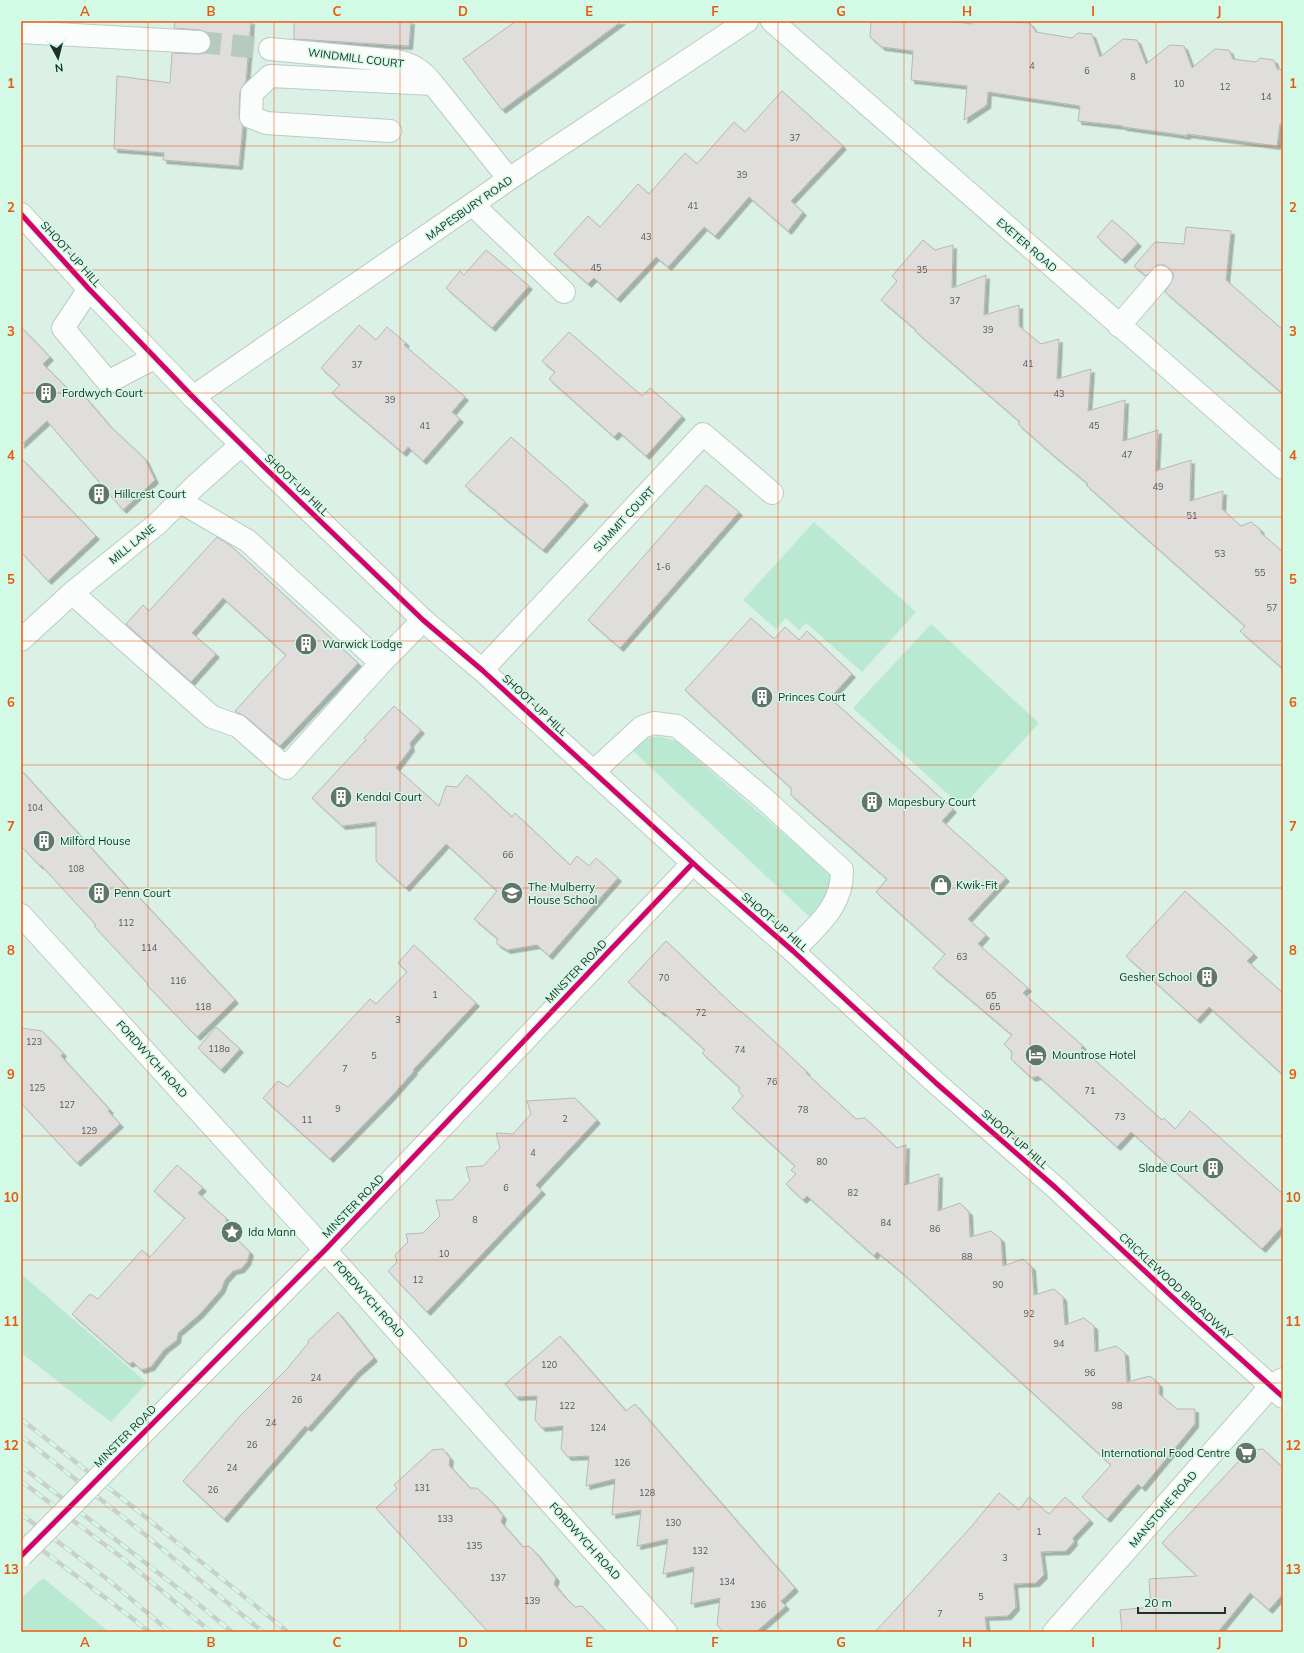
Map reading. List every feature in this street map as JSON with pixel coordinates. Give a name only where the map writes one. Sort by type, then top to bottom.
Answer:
[{"type":"street","name":"MAPESBURY ROAD","points":[[193,397],[509,179],[747,21]]},
{"type":"street","name":"EXETER ROAD","points":[[772,21],[1283,468]]},
{"type":"street","points":[[21,32],[199,42]]},
{"type":"street","name":"WINDMILL COURT","points":[[270,49],[397,61],[413,66],[420,70],[433,84],[509,179]]},
{"type":"street","points":[[390,131],[266,123],[251,117],[252,93],[270,76],[433,84]]},
{"type":"street","points":[[473,205],[564,292]]},
{"type":"street","name":"SHOOT-UP HILL","points":[[21,214],[154,358],[241,445],[423,620],[482,670],[693,863],[793,951],[936,1083],[1056,1188]]},
{"type":"street","points":[[1119,326],[1161,277]]},
{"type":"street","points":[[89,289],[63,328],[108,382],[154,358]]},
{"type":"street","name":"SUMMIT COURT","points":[[482,670],[702,434],[772,493]]},
{"type":"street","name":"MILL LANE","points":[[21,640],[72,593],[157,524],[179,501],[241,445]]},
{"type":"street","points":[[179,501],[248,540],[381,663]]},
{"type":"street","points":[[72,593],[212,717],[238,726],[286,768],[381,663],[423,620]]},
{"type":"street","points":[[593,772],[642,727],[654,723],[677,726],[762,797],[842,870],[842,884],[836,902],[830,911],[793,951]]},
{"type":"street","name":"MINSTER ROAD","points":[[21,1556],[325,1250],[693,863]]},
{"type":"street","name":"FORDWYCH ROAD","points":[[21,915],[325,1250],[666,1632]]},
{"type":"street","name":"CRICKLEWOOD BROADWAY","points":[[1056,1188],[1185,1309],[1279,1387]]},
{"type":"street","name":"MANSTONE ROAD","points":[[1054,1632],[1279,1387]]},
{"type":"green space","points":[[814,522],[916,612],[862,672],[806,623],[799,630],[786,618],[776,629],[743,600]]},
{"type":"green space","points":[[931,624],[1039,723],[962,807],[853,708]]},
{"type":"green space","points":[[658,736],[676,741],[830,874],[832,882],[815,922],[633,751],[643,740]]},
{"type":"green space","points":[[21,1274],[147,1383],[111,1422],[21,1353]]},
{"type":"green space","points":[[43,1578],[109,1632],[21,1632],[21,1598]]},
{"type":"building","points":[[175,21],[251,21],[246,81],[240,92],[239,116],[243,126],[239,166],[163,160],[164,153],[114,149],[117,76],[170,83],[172,53],[199,54],[205,53],[210,48],[210,37],[206,32],[200,30],[174,28]]},
{"type":"building","points":[[294,21],[411,21],[409,46],[294,39]]},
{"type":"building","points":[[516,21],[622,21],[502,110],[463,59]]},
{"type":"building","points":[[871,21],[948,21],[972,24],[973,21],[1030,23],[1036,32],[1072,38],[1078,33],[1092,34],[1100,57],[1123,39],[1137,40],[1146,64],[1170,45],[1184,46],[1192,68],[1215,49],[1229,50],[1233,59],[1256,62],[1260,58],[1274,60],[1277,69],[1283,70],[1283,124],[1280,124],[1277,146],[1187,134],[1187,136],[1078,121],[1080,106],[988,92],[987,105],[964,120],[967,86],[911,80],[913,51],[882,47],[870,37]]},
{"type":"building","points":[[782,91],[843,146],[791,201],[803,212],[788,231],[749,197],[715,236],[704,227],[668,267],[656,257],[617,299],[594,278],[588,284],[554,254],[588,216],[600,227],[638,184],[649,194],[685,153],[697,164],[734,122],[745,132]]},
{"type":"building","points":[[1112,220],[1138,243],[1122,260],[1097,237]]},
{"type":"building","points":[[1186,227],[1231,231],[1226,280],[1283,330],[1283,394],[1165,292],[1173,279],[1173,273],[1169,268],[1164,265],[1157,265],[1146,276],[1134,266],[1155,242],[1184,244]]},
{"type":"building","points":[[923,240],[935,250],[953,245],[952,288],[986,275],[984,315],[1019,305],[1019,326],[1041,344],[1059,339],[1057,379],[1091,369],[1088,411],[1125,400],[1123,441],[1158,430],[1156,471],[1191,460],[1190,501],[1223,491],[1222,509],[1241,526],[1251,522],[1283,552],[1283,669],[1240,631],[1245,626],[1086,485],[1088,484],[1018,424],[1020,422],[881,300],[897,281],[892,276]]},
{"type":"building","points":[[486,250],[529,286],[492,328],[446,288],[460,271],[464,275]]},
{"type":"building","points":[[359,325],[376,340],[387,327],[406,343],[404,345],[465,397],[452,412],[460,419],[423,461],[408,447],[403,453],[332,393],[340,385],[321,368]]},
{"type":"building","points":[[21,327],[50,357],[43,364],[74,395],[79,390],[110,426],[145,459],[155,480],[123,510],[47,421],[21,445]]},
{"type":"building","points":[[569,332],[642,396],[650,388],[682,416],[646,456],[619,432],[614,437],[549,379],[555,372],[542,361]]},
{"type":"building","points":[[511,437],[585,502],[543,550],[465,486]]},
{"type":"building","points":[[21,458],[96,536],[48,581],[21,552]]},
{"type":"building","points":[[706,485],[739,512],[620,648],[588,620]]},
{"type":"building","name":"Warwick Lodge","points":[[217,537],[231,546],[358,663],[280,746],[246,717],[235,711],[286,655],[223,598],[192,633],[216,654],[191,682],[126,624],[143,605],[149,611]]},
{"type":"building","points":[[751,618],[774,639],[785,627],[799,640],[807,631],[852,674],[830,698],[953,809],[942,821],[1006,878],[968,919],[986,935],[978,944],[1028,988],[1023,993],[1083,1046],[1081,1048],[1162,1120],[1164,1118],[1175,1129],[1190,1111],[1283,1194],[1283,1226],[1262,1249],[1131,1132],[1117,1147],[1038,1076],[1032,1078],[1011,1059],[1012,1052],[1004,1044],[1012,1035],[933,968],[945,954],[876,892],[887,879],[791,795],[791,788],[685,690]]},
{"type":"building","points":[[394,706],[421,730],[410,743],[411,748],[396,768],[439,806],[446,786],[457,787],[467,775],[512,817],[515,813],[570,865],[577,856],[589,866],[596,858],[618,878],[549,956],[537,945],[507,950],[497,944],[497,938],[474,919],[497,891],[446,844],[406,888],[376,861],[376,822],[342,826],[312,798],[366,740],[364,738]]},
{"type":"building","points":[[21,770],[131,892],[133,891],[235,1000],[197,1037],[147,985],[148,984],[94,926],[96,925],[41,865],[40,866],[21,846]]},
{"type":"building","name":"Gesher School","points":[[1185,891],[1254,954],[1247,961],[1283,993],[1283,1075],[1209,1007],[1197,1020],[1126,956]]},
{"type":"building","points":[[666,941],[740,1012],[741,1011],[787,1053],[807,1072],[806,1073],[856,1119],[865,1118],[897,1148],[906,1145],[905,1185],[939,1174],[938,1211],[960,1203],[969,1212],[970,1237],[991,1231],[1001,1239],[1003,1266],[1023,1259],[1032,1267],[1034,1295],[1054,1289],[1063,1297],[1065,1325],[1084,1318],[1094,1326],[1095,1352],[1116,1346],[1125,1353],[1127,1382],[1150,1376],[1159,1384],[1159,1394],[1177,1409],[1195,1409],[1195,1424],[1142,1488],[1138,1484],[1107,1519],[1082,1497],[1111,1465],[900,1271],[877,1252],[874,1256],[807,1196],[803,1200],[786,1184],[796,1174],[791,1170],[795,1166],[732,1108],[743,1096],[738,1090],[740,1088],[702,1053],[705,1050],[628,982]]},
{"type":"building","points":[[414,945],[476,1003],[413,1070],[414,1071],[390,1098],[330,1159],[263,1098],[278,1081],[288,1087],[370,999],[376,1004],[407,972],[398,963]]},
{"type":"building","points":[[216,1027],[240,1049],[221,1070],[198,1048]]},
{"type":"building","points":[[21,1028],[42,1031],[63,1053],[61,1056],[110,1110],[108,1111],[120,1124],[77,1163],[21,1103]]},
{"type":"building","points":[[575,1098],[597,1120],[536,1185],[542,1191],[427,1312],[388,1271],[397,1262],[395,1255],[408,1242],[406,1234],[423,1233],[440,1216],[436,1200],[452,1200],[470,1181],[466,1167],[483,1166],[500,1148],[496,1133],[513,1134],[531,1114],[527,1101]]},
{"type":"building","points":[[177,1165],[203,1188],[198,1193],[226,1218],[227,1230],[250,1252],[247,1262],[241,1269],[233,1271],[225,1280],[221,1290],[200,1314],[178,1333],[177,1340],[164,1350],[151,1367],[141,1370],[133,1362],[129,1364],[72,1314],[90,1294],[98,1299],[142,1250],[150,1257],[185,1218],[154,1191]]},
{"type":"building","points":[[338,1312],[374,1358],[357,1373],[308,1428],[305,1426],[224,1519],[183,1481],[241,1415],[286,1370],[309,1342],[308,1341]]},
{"type":"building","points":[[560,1336],[626,1411],[635,1404],[795,1588],[781,1601],[786,1606],[756,1632],[723,1632],[717,1625],[720,1598],[691,1604],[694,1567],[663,1574],[668,1539],[637,1546],[641,1510],[612,1515],[615,1479],[586,1486],[589,1456],[568,1457],[561,1449],[563,1426],[542,1428],[535,1420],[537,1396],[516,1397],[505,1384]]},
{"type":"building","points":[[443,1449],[450,1458],[449,1465],[470,1488],[477,1488],[493,1503],[503,1516],[501,1522],[523,1547],[529,1546],[535,1552],[556,1578],[554,1584],[564,1596],[575,1607],[582,1606],[607,1632],[488,1632],[376,1508],[397,1489],[394,1485],[432,1450]]},
{"type":"building","points":[[1263,1449],[1283,1468],[1283,1594],[1269,1610],[1250,1593],[1218,1632],[1122,1632],[1120,1610],[1151,1607],[1149,1579],[1197,1576],[1162,1543],[1238,1462],[1242,1462],[1253,1450]]},
{"type":"building","points":[[999,1493],[1019,1510],[1029,1497],[1049,1514],[1065,1497],[1090,1520],[1073,1538],[1074,1542],[1066,1551],[1041,1552],[1044,1575],[1036,1583],[1014,1584],[1016,1607],[1008,1616],[985,1617],[987,1632],[875,1632],[971,1527]]},
{"type":"tunnel","points":[[199,42],[270,49]]},
{"type":"railway","points":[[21,1419],[288,1632]]},
{"type":"railway","points":[[21,1436],[143,1533],[263,1632]]},
{"type":"railway","points":[[21,1466],[232,1632]]},
{"type":"railway","points":[[21,1481],[125,1560],[211,1632]]},
{"type":"railway","points":[[21,1514],[111,1582],[170,1632]]},
{"type":"railway","points":[[21,1534],[149,1632]]},
{"type":"cycle path","points":[[21,214],[89,289],[193,397],[423,620],[482,670],[705,874],[793,951],[936,1083],[1056,1188],[1181,1305],[1283,1397]]},
{"type":"cycle path","points":[[21,1556],[325,1250],[693,863]]},
{"type":"place","name":"Fordwych Court","points":[[46,393]]},
{"type":"place","name":"Hillcrest Court","points":[[99,494]]},
{"type":"place","name":"Warwick Lodge","points":[[306,644]]},
{"type":"place","name":"Princes Court","points":[[762,697]]},
{"type":"place","name":"Kendal Court","points":[[341,797]]},
{"type":"place","name":"Mapesbury Court","points":[[872,802]]},
{"type":"place","name":"Milford House","points":[[44,841]]},
{"type":"place","name":"Kwik-Fit","points":[[941,885]]},
{"type":"place","name":"Penn Court","points":[[99,893]]},
{"type":"place","name":"The Mulberry House School","points":[[512,893]]},
{"type":"place","name":"Gesher School","points":[[1207,977]]},
{"type":"place","name":"Mountrose Hotel","points":[[1036,1055]]},
{"type":"place","name":"Slade Court","points":[[1213,1168]]},
{"type":"place","name":"Ida Mann","points":[[232,1232]]},
{"type":"place","name":"International Food Centre","points":[[1246,1453]]}]
